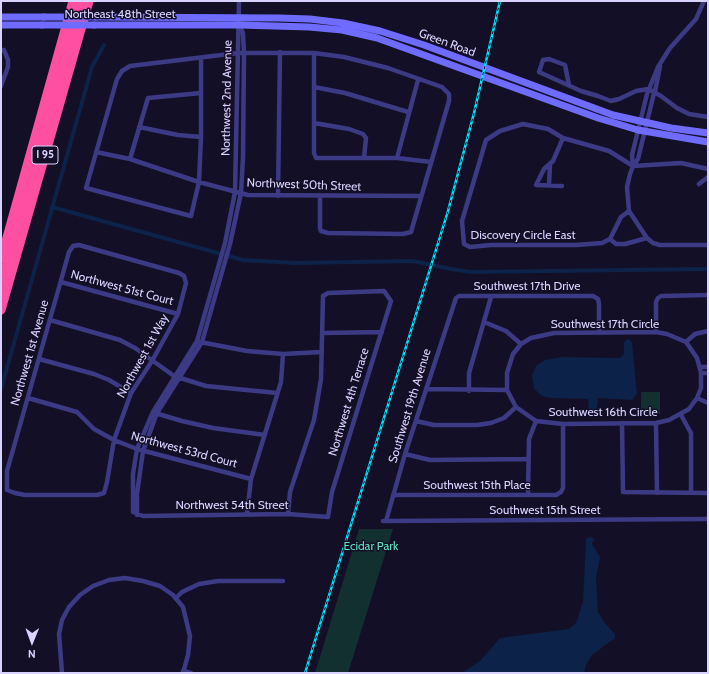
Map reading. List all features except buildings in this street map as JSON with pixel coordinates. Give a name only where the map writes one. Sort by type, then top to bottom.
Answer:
[{"type":"highway","name":"I 95","points":[[1,241],[66,1]]},
{"type":"highway","points":[[1,259],[72,1]]},
{"type":"highway","points":[[1,285],[80,1]]},
{"type":"highway","name":"I 95","points":[[1,310],[89,1]]},
{"type":"main road","name":"Northeast 48th Street","points":[[1,17],[96,17],[239,21]]},
{"type":"main road","name":"Green Road","points":[[239,21],[310,19],[343,23],[380,31],[424,45],[573,101],[644,123],[708,133]]},
{"type":"main road","name":"Northeast 48th Street","points":[[1,25],[94,25],[239,21]]},
{"type":"main road","name":"Green Road","points":[[239,21],[342,30],[377,38],[598,118],[641,131],[708,142]]},
{"type":"street","name":"Northwest 2nd Avenue","points":[[137,515],[137,494],[143,451],[155,413],[180,378],[202,342],[241,193],[243,157],[241,53],[237,33],[239,21],[238,1]]},
{"type":"street","points":[[641,131],[660,62],[670,48],[696,19],[706,1]]},
{"type":"street","points":[[1,86],[8,67],[8,60],[2,50]]},
{"type":"street","points":[[278,196],[280,52]]},
{"type":"street","points":[[201,58],[201,137],[199,182],[191,216],[86,188],[117,79],[122,71],[130,66],[241,53],[314,52],[344,57],[388,68],[418,80],[442,87],[449,94],[411,232],[388,234],[328,233],[322,231],[320,228],[320,197]]},
{"type":"street","points":[[314,52],[314,153],[316,158],[398,158],[431,162]]},
{"type":"street","name":"Northwest 2nd Avenue","points":[[226,247],[235,192],[241,53]]},
{"type":"street","points":[[569,85],[565,65],[549,59],[543,60],[539,72],[569,85],[611,101],[636,91],[653,91],[677,108],[689,114],[708,117]]},
{"type":"street","points":[[398,158],[408,112],[418,80]]},
{"type":"street","points":[[314,87],[345,93],[408,112]]},
{"type":"street","points":[[653,91],[651,106],[641,131],[638,160],[633,166],[627,187],[629,210],[647,238],[653,243],[708,245]]},
{"type":"street","points":[[130,159],[148,98],[201,93]]},
{"type":"street","points":[[314,123],[348,128],[363,134],[366,138],[364,158]]},
{"type":"street","name":"Discovery Circle East","points":[[610,239],[602,243],[576,246],[491,245],[470,247],[464,244],[462,221],[486,140],[500,131],[523,124],[548,129],[563,138],[609,151],[633,166]]},
{"type":"street","points":[[139,127],[178,135],[201,137]]},
{"type":"street","points":[[562,186],[536,185],[544,169],[550,166],[554,161],[563,138]]},
{"type":"street","name":"Northwest 50th Street","points":[[96,152],[130,159],[199,182],[241,193],[320,197],[421,196]]},
{"type":"street","points":[[633,166],[681,163],[708,169]]},
{"type":"street","points":[[549,185],[550,166]]},
{"type":"street","points":[[699,184],[708,177]]},
{"type":"street","points":[[629,210],[621,217],[610,239],[616,244],[625,244],[647,238]]},
{"type":"street","name":"Northwest 1st Avenue","points":[[104,493],[25,495],[6,490],[7,470],[69,252],[73,246],[79,245],[179,273],[184,276]]},
{"type":"street","name":"Northwest 2nd Avenue","points":[[137,515],[133,512],[133,474],[137,449],[174,376],[197,341],[222,262]]},
{"type":"street","name":"Northwest 1st Way","points":[[104,493],[114,440],[131,393],[152,361],[178,314],[186,283],[184,276]]},
{"type":"street","name":"Northwest 51st Court","points":[[61,282],[178,314]]},
{"type":"street","name":"Northwest 4th Terrace","points":[[323,333],[323,296],[328,293],[384,291],[391,301],[332,492],[328,517]]},
{"type":"street","name":"Southwest 17th Drive","points":[[456,298],[459,296],[593,296],[598,298],[599,333]]},
{"type":"street","points":[[469,391],[469,373],[491,296]]},
{"type":"street","points":[[656,332],[656,302],[658,298],[661,296],[708,296]]},
{"type":"street","name":"Southwest 19th Avenue","points":[[384,521],[456,298]]},
{"type":"street","points":[[50,320],[120,340],[135,348],[174,376],[180,378],[206,386],[277,393]]},
{"type":"street","points":[[426,389],[469,391],[508,390],[506,382],[508,368],[513,354],[521,344],[506,331],[484,322]]},
{"type":"street","points":[[708,331],[695,334],[686,342],[697,358],[700,367],[700,388],[697,398],[708,403]]},
{"type":"street","points":[[288,514],[290,492],[314,420],[321,380],[323,333],[382,332]]},
{"type":"street","name":"Southwest 17th Circle","points":[[521,344],[540,335],[656,332],[668,334],[686,342]]},
{"type":"street","points":[[197,341],[247,351],[282,354],[321,352]]},
{"type":"street","points":[[247,514],[251,479],[281,382],[282,354]]},
{"type":"street","points":[[39,359],[94,374],[109,380],[131,393]]},
{"type":"street","points":[[700,367],[708,367]]},
{"type":"street","points":[[701,373],[708,373]]},
{"type":"street","name":"Southwest 16th Circle","points":[[508,390],[516,407],[536,421],[563,424],[656,423],[681,415],[689,409],[697,398]]},
{"type":"street","name":"Northwest 53rd Court","points":[[28,398],[77,412],[94,428],[114,440],[137,449],[251,479]]},
{"type":"street","points":[[416,421],[434,425],[477,425],[491,423],[504,418],[516,407]]},
{"type":"street","points":[[155,413],[214,428],[265,435]]},
{"type":"street","points":[[681,415],[691,433],[691,493]]},
{"type":"street","points":[[528,494],[528,439],[536,421]]},
{"type":"street","points":[[622,423],[623,492],[708,493]]},
{"type":"street","points":[[656,423],[657,493]]},
{"type":"street","name":"Southwest 15th Place","points":[[393,495],[556,495],[561,492],[563,488],[563,424]]},
{"type":"street","points":[[405,454],[430,460],[528,459]]},
{"type":"street","name":"Northwest 54th Street","points":[[137,515],[288,514],[328,517]]},
{"type":"street","name":"Southwest 15th Street","points":[[384,521],[708,519]]},
{"type":"street","points":[[62,673],[59,634],[62,620],[69,606],[80,594],[93,586],[125,578],[160,586],[176,598],[183,607],[190,636],[188,655],[183,672],[191,673]]},
{"type":"street","points":[[176,598],[182,592],[199,584],[218,581],[283,581]]},
{"type":"green space","points":[[641,392],[660,392],[660,414],[641,414]]},
{"type":"green space","name":"Ecidar Park","points":[[359,529],[393,529],[348,673],[315,673]]},
{"type":"water","points":[[628,339],[632,342],[637,394],[632,400],[598,398],[596,415],[595,417],[589,417],[588,399],[549,398],[542,396],[534,389],[532,375],[536,366],[545,360],[562,357],[620,358],[624,354],[624,342]]},
{"type":"water","points":[[591,537],[595,540],[592,544],[600,557],[596,578],[598,612],[604,622],[615,634],[615,638],[592,655],[586,665],[584,673],[462,673],[481,660],[500,638],[569,629],[576,623],[583,602],[586,540],[587,538]]},
{"type":"waterway","points":[[1,389],[92,67],[104,45]]},
{"type":"waterway","points":[[52,207],[243,260],[296,263],[413,261],[470,272],[708,269]]},
{"type":"railway","points":[[305,673],[448,211],[474,113],[500,1]]}]
